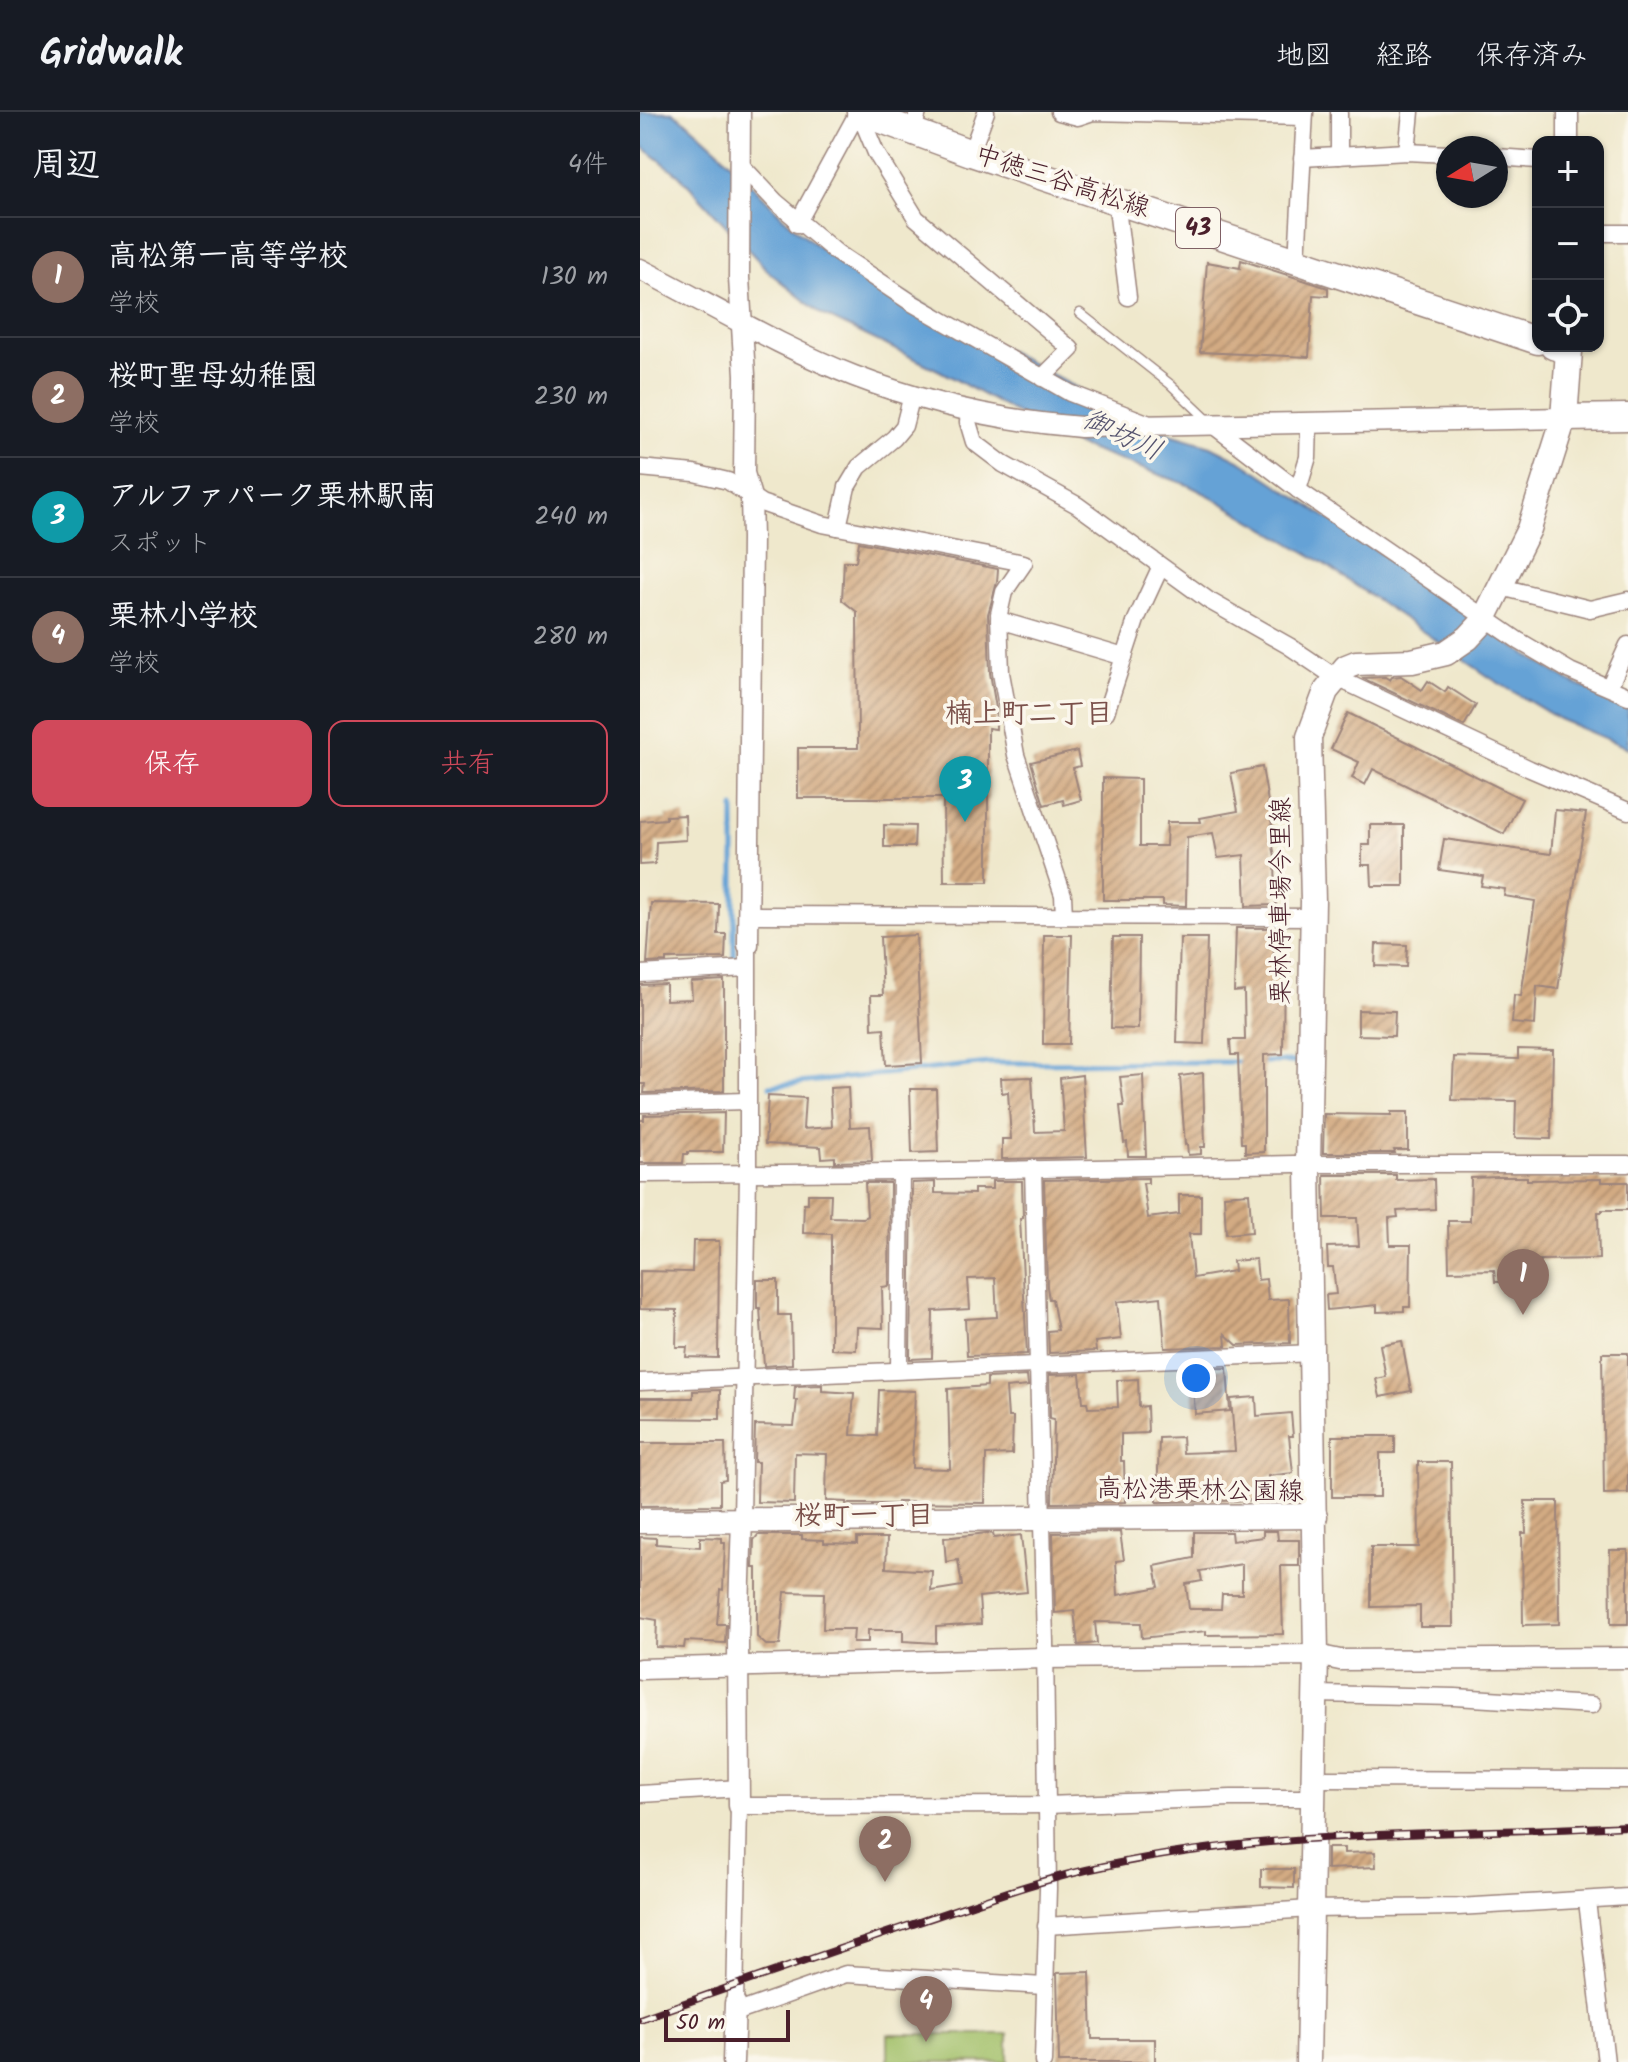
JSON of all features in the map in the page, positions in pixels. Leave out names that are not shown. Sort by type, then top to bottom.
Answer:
[{"type":"main road","name":"中徳三谷高松線","points":[[859,112],[916,122],[971,153],[1532,339]]},
{"type":"main road","points":[[1335,677],[1356,663],[1412,661],[1446,653],[1483,620],[1529,529],[1564,418],[1563,352]]},
{"type":"main road","points":[[1564,418],[1628,417]]},
{"type":"main road","name":"栗林停車場今里線","points":[[1315,1516],[1308,1166],[1313,917],[1309,737],[1317,710],[1335,677]]},
{"type":"main road","name":"高松港栗林公園線","points":[[640,1521],[1315,1516],[1316,1694],[1308,2062]]},
{"type":"street","points":[[733,2062],[740,1797],[738,1666],[748,1174],[751,497],[744,473],[745,375],[739,243],[740,112]]},
{"type":"street","points":[[798,222],[859,112]]},
{"type":"street","points":[[859,112],[876,153],[916,218],[1071,349],[1042,378]]},
{"type":"street","points":[[971,153],[986,112]]},
{"type":"street","points":[[1059,112],[1078,117],[1093,112],[1304,114],[1297,261]]},
{"type":"street","points":[[1339,112],[1339,156]]},
{"type":"street","points":[[1407,152],[1411,112]]},
{"type":"street","points":[[1568,112],[1568,136]]},
{"type":"street","points":[[1302,158],[1407,152],[1436,153]]},
{"type":"street","points":[[1508,158],[1532,160]]},
{"type":"street","points":[[740,169],[798,222],[886,287],[1070,393],[1155,426]]},
{"type":"street","points":[[1116,200],[1128,297]]},
{"type":"street","points":[[1604,233],[1628,233]]},
{"type":"street","points":[[640,269],[742,323],[854,375],[969,411],[1021,421],[1081,427],[1564,418]]},
{"type":"street","points":[[838,527],[847,487],[859,467],[904,426],[912,395]]},
{"type":"street","points":[[969,411],[968,422],[974,442],[1003,464],[1077,505],[1208,600],[1289,646],[1335,677],[1530,769],[1628,811]]},
{"type":"street","points":[[1298,490],[1308,457],[1309,423]]},
{"type":"street","points":[[1214,426],[1298,490],[1483,620],[1570,671],[1628,696]]},
{"type":"street","points":[[640,468],[694,473],[728,481],[773,507],[838,527],[1024,563],[1004,592],[999,620],[1001,673],[1016,755],[1063,895],[1064,916]]},
{"type":"street","points":[[1106,712],[1136,620],[1160,568]]},
{"type":"street","points":[[1501,587],[1590,609],[1628,600]]},
{"type":"street","points":[[999,620],[1124,657]]},
{"type":"street","points":[[1609,687],[1628,645]]},
{"type":"street","points":[[749,915],[1313,917]]},
{"type":"street","points":[[640,974],[747,968]]},
{"type":"street","points":[[640,1104],[746,1101]]},
{"type":"street","points":[[640,1174],[1628,1164]]},
{"type":"street","points":[[1033,1168],[1047,1805],[1043,2062]]},
{"type":"street","points":[[899,1370],[901,1172]]},
{"type":"street","points":[[640,1382],[1313,1353]]},
{"type":"street","points":[[640,1669],[1044,1658],[1316,1655],[1340,1660],[1628,1658]]},
{"type":"street","points":[[1316,1694],[1455,1697],[1592,1705]]},
{"type":"street","points":[[640,1794],[1047,1805],[1231,1798],[1314,1789],[1628,1780]]},
{"type":"street","points":[[1046,1926],[1310,1909],[1458,1907],[1628,1897]]},
{"type":"street","points":[[1587,1901],[1606,2062]]},
{"type":"street","points":[[735,2008],[846,1974],[1044,1986]]},
{"type":"lane","points":[[1080,313],[1170,384],[1214,426]]},
{"type":"green space","points":[[888,2034],[1008,2034],[1008,2062],[888,2062]]},
{"type":"water","name":"御坊川","points":[[640,112],[672,112],[687,122],[783,217],[817,246],[1150,428],[1211,446],[1243,462],[1380,553],[1495,635],[1573,683],[1628,706],[1628,748],[1559,719],[1492,679],[1317,559],[1210,496],[1188,485],[1069,442],[940,371],[821,314],[769,272],[679,175],[640,145]]},
{"type":"building","points":[[1241,260],[1328,288],[1328,296],[1313,295],[1309,357],[1200,352],[1207,262],[1240,268]]},
{"type":"building","points":[[859,542],[998,569],[988,614],[996,729],[988,728],[988,882],[944,882],[943,798],[798,798],[798,748],[858,748],[857,612],[842,600],[844,561],[856,561]]},
{"type":"building","points":[[1401,676],[1422,690],[1428,681],[1445,692],[1448,687],[1476,705],[1464,726],[1362,678],[1385,677],[1390,680]]},
{"type":"building","points":[[1348,713],[1522,799],[1504,834],[1373,769],[1365,785],[1352,778],[1359,762],[1331,749]]},
{"type":"building","points":[[1077,751],[1080,766],[1073,768],[1081,800],[1064,805],[1063,800],[1044,805],[1031,762]]},
{"type":"building","points":[[1262,767],[1273,831],[1270,832],[1275,856],[1276,905],[1246,906],[1244,855],[1218,858],[1213,833],[1187,837],[1186,906],[1163,905],[1163,900],[1103,900],[1103,778],[1140,779],[1140,846],[1166,846],[1167,822],[1201,822],[1200,818],[1238,811],[1231,773]]},
{"type":"building","points":[[1555,810],[1586,813],[1558,989],[1537,986],[1535,1025],[1512,1023],[1514,995],[1521,996],[1535,901],[1504,896],[1505,889],[1481,886],[1483,876],[1439,870],[1444,839],[1551,854]]},
{"type":"building","points":[[685,815],[686,840],[656,842],[655,864],[640,865],[640,821]]},
{"type":"building","points":[[884,825],[915,826],[914,847],[884,847]]},
{"type":"building","points":[[1370,825],[1404,825],[1404,886],[1372,886],[1371,865],[1362,865],[1362,845],[1370,845]]},
{"type":"building","points":[[651,903],[719,904],[718,934],[726,934],[725,958],[666,959],[666,962],[647,963]]},
{"type":"building","points":[[1236,928],[1273,928],[1274,960],[1284,959],[1283,1054],[1264,1055],[1264,1152],[1245,1153],[1245,1143],[1241,1143],[1238,1055],[1231,1055],[1230,1040],[1245,1040],[1244,991],[1234,992]]},
{"type":"building","points":[[916,935],[922,1063],[886,1065],[884,1028],[872,1029],[871,995],[883,995],[880,937]]},
{"type":"building","points":[[1044,935],[1072,935],[1069,1044],[1043,1044]]},
{"type":"building","points":[[1113,937],[1139,937],[1138,1029],[1111,1028]]},
{"type":"building","points":[[1180,938],[1207,938],[1204,1044],[1177,1043]]},
{"type":"building","points":[[1376,944],[1407,945],[1406,967],[1375,966]]},
{"type":"building","points":[[724,980],[724,1091],[644,1093],[645,1084],[640,1084],[640,985],[666,984],[666,1000],[692,999],[691,982]]},
{"type":"building","points":[[1358,1010],[1395,1011],[1394,1036],[1358,1035]]},
{"type":"building","points":[[1518,1049],[1553,1050],[1551,1139],[1515,1138],[1516,1101],[1452,1100],[1454,1057],[1518,1059]]},
{"type":"building","points":[[1203,1073],[1205,1147],[1201,1147],[1201,1154],[1188,1155],[1180,1076]]},
{"type":"building","points":[[1082,1075],[1087,1157],[1002,1159],[1002,1139],[1011,1139],[1008,1092],[1002,1093],[1001,1078],[1032,1077],[1035,1132],[1064,1131],[1060,1078]]},
{"type":"building","points":[[1143,1075],[1146,1156],[1128,1156],[1120,1106],[1124,1106],[1120,1077]]},
{"type":"building","points":[[848,1087],[850,1127],[870,1126],[872,1161],[835,1162],[835,1157],[822,1158],[821,1147],[765,1144],[768,1096],[805,1098],[803,1129],[832,1127],[830,1088]]},
{"type":"building","points":[[910,1089],[936,1089],[938,1152],[912,1153]]},
{"type":"building","points":[[1391,1112],[1408,1112],[1408,1150],[1394,1150],[1395,1153],[1323,1153],[1324,1114],[1391,1115]]},
{"type":"building","points":[[724,1113],[723,1152],[688,1152],[684,1154],[683,1163],[640,1163],[640,1120],[644,1120],[644,1115]]},
{"type":"building","points":[[1324,1175],[1396,1175],[1396,1180],[1434,1179],[1435,1209],[1397,1211],[1398,1217],[1389,1218],[1390,1245],[1411,1245],[1410,1307],[1404,1307],[1404,1311],[1377,1312],[1377,1305],[1327,1310],[1326,1295],[1336,1294],[1333,1267],[1328,1267],[1327,1247],[1359,1246],[1357,1218],[1325,1218]]},
{"type":"building","points":[[1527,1177],[1527,1180],[1601,1179],[1601,1182],[1628,1182],[1628,1210],[1598,1212],[1599,1259],[1540,1260],[1540,1281],[1495,1282],[1494,1270],[1449,1271],[1448,1221],[1470,1221],[1471,1178]]},
{"type":"building","points":[[1148,1178],[1148,1183],[1143,1183],[1148,1218],[1179,1214],[1179,1195],[1201,1195],[1201,1234],[1189,1234],[1193,1278],[1234,1271],[1233,1261],[1256,1259],[1258,1280],[1266,1279],[1268,1300],[1289,1299],[1290,1343],[1237,1345],[1225,1334],[1226,1346],[1165,1348],[1161,1297],[1117,1302],[1121,1339],[1095,1342],[1096,1351],[1049,1353],[1048,1331],[1058,1330],[1047,1287],[1044,1180]]},
{"type":"building","points":[[992,1181],[1022,1181],[1023,1218],[1020,1219],[1027,1354],[967,1356],[965,1319],[997,1317],[995,1278],[968,1279],[970,1309],[933,1311],[932,1358],[910,1359],[912,1183],[935,1182],[935,1193],[974,1194],[974,1189],[992,1189]]},
{"type":"building","points":[[865,1183],[890,1183],[889,1286],[882,1287],[883,1328],[857,1327],[856,1350],[831,1349],[831,1234],[803,1233],[804,1203],[808,1203],[808,1194],[831,1194],[830,1217],[863,1218],[867,1216]]},
{"type":"building","points":[[1249,1193],[1252,1232],[1226,1234],[1224,1195]]},
{"type":"building","points":[[693,1241],[719,1241],[718,1358],[686,1357],[687,1347],[676,1347],[677,1310],[640,1309],[640,1271],[692,1272]]},
{"type":"building","points":[[757,1280],[778,1280],[778,1315],[791,1315],[792,1364],[764,1366]]},
{"type":"building","points":[[1402,1341],[1411,1391],[1380,1397],[1376,1379],[1386,1377],[1380,1345]]},
{"type":"building","points":[[1602,1353],[1628,1353],[1628,1493],[1604,1494]]},
{"type":"building","points":[[1227,1368],[1230,1411],[1195,1414],[1192,1369]]},
{"type":"building","points":[[1080,1374],[1083,1402],[1087,1402],[1088,1408],[1118,1407],[1117,1380],[1138,1379],[1139,1407],[1147,1406],[1148,1433],[1121,1434],[1125,1502],[1052,1503],[1054,1419],[1050,1418],[1049,1375]]},
{"type":"building","points":[[1027,1376],[1028,1386],[1006,1388],[1008,1417],[1013,1417],[1012,1454],[986,1455],[985,1503],[846,1504],[826,1501],[827,1454],[795,1453],[794,1503],[757,1502],[755,1425],[794,1426],[795,1386],[822,1385],[822,1391],[854,1393],[851,1435],[877,1436],[879,1390],[915,1391],[912,1468],[950,1469],[948,1389],[987,1386],[987,1378]]},
{"type":"building","points":[[720,1390],[720,1419],[640,1418],[640,1398],[693,1398],[693,1391]]},
{"type":"building","points":[[1256,1397],[1257,1416],[1291,1413],[1293,1436],[1289,1436],[1293,1473],[1268,1476],[1268,1500],[1157,1502],[1159,1438],[1182,1437],[1183,1453],[1235,1451],[1231,1399]]},
{"type":"building","points":[[1332,1436],[1395,1436],[1395,1453],[1380,1453],[1380,1497],[1332,1497]]},
{"type":"building","points":[[640,1443],[725,1443],[726,1480],[720,1481],[720,1505],[640,1506]]},
{"type":"building","points":[[1418,1462],[1451,1462],[1453,1627],[1420,1627],[1420,1606],[1371,1607],[1371,1547],[1419,1547]]},
{"type":"building","points":[[1525,1501],[1558,1501],[1559,1624],[1523,1625],[1522,1533],[1526,1533]]},
{"type":"building","points":[[1263,1531],[1277,1531],[1278,1540],[1299,1540],[1299,1566],[1281,1566],[1283,1634],[1206,1635],[1206,1631],[1142,1638],[1141,1623],[1095,1622],[1097,1643],[1078,1645],[1074,1611],[1055,1613],[1053,1533],[1120,1532],[1124,1560],[1116,1561],[1118,1595],[1159,1587],[1155,1566],[1194,1558],[1194,1532],[1231,1532],[1232,1541],[1263,1537]],"holes":[[[1242,1564],[1242,1594],[1222,1594],[1221,1609],[1189,1609],[1186,1584],[1202,1581],[1200,1571]]]},
{"type":"building","points":[[993,1534],[994,1538],[1021,1535],[1027,1592],[979,1597],[981,1624],[936,1627],[936,1643],[903,1641],[903,1630],[868,1630],[868,1642],[853,1642],[854,1629],[823,1629],[824,1593],[785,1592],[780,1645],[766,1645],[757,1637],[757,1568],[753,1568],[754,1540],[758,1535],[802,1535],[802,1539],[824,1540],[824,1543],[857,1544],[857,1538],[887,1538],[886,1568],[932,1571],[931,1591],[962,1586],[958,1560],[946,1562],[944,1538]]},
{"type":"building","points":[[640,1537],[656,1538],[656,1544],[700,1547],[700,1537],[722,1538],[722,1543],[725,1543],[723,1590],[720,1589],[717,1624],[726,1624],[725,1643],[685,1641],[684,1648],[656,1647],[657,1620],[640,1617]]},
{"type":"building","points":[[1610,1550],[1628,1550],[1628,1624],[1611,1624]]},
{"type":"building","points":[[1327,1848],[1344,1848],[1344,1853],[1375,1852],[1376,1867],[1327,1869]]},
{"type":"building","points":[[1261,1869],[1294,1869],[1294,1888],[1261,1887]]},
{"type":"building","points":[[1090,1972],[1092,2039],[1155,2039],[1155,2062],[1059,2062],[1057,1973]]},
{"type":"waterway","points":[[734,808],[734,958]]},
{"type":"waterway","points":[[770,1086],[989,1063],[1244,1062]]},
{"type":"waterway","points":[[1258,1062],[1297,1062]]},
{"type":"railway","points":[[640,2019],[992,1897],[1105,1866],[1169,1854],[1300,1839],[1628,1826]]},
{"type":"place","name":"アルファパーク栗林駅南","points":[[965,822]]},
{"type":"place","name":"高松第一高等学校","points":[[1523,1315]]},
{"type":"place","name":"桜町聖母幼稚園","points":[[885,1882]]},
{"type":"place","name":"栗林小学校","points":[[926,2042]]},
{"type":"district","name":"楠上町二丁目","points":[[1029,714]]},
{"type":"district","name":"桜町一丁目","points":[[864,1516]]}]
